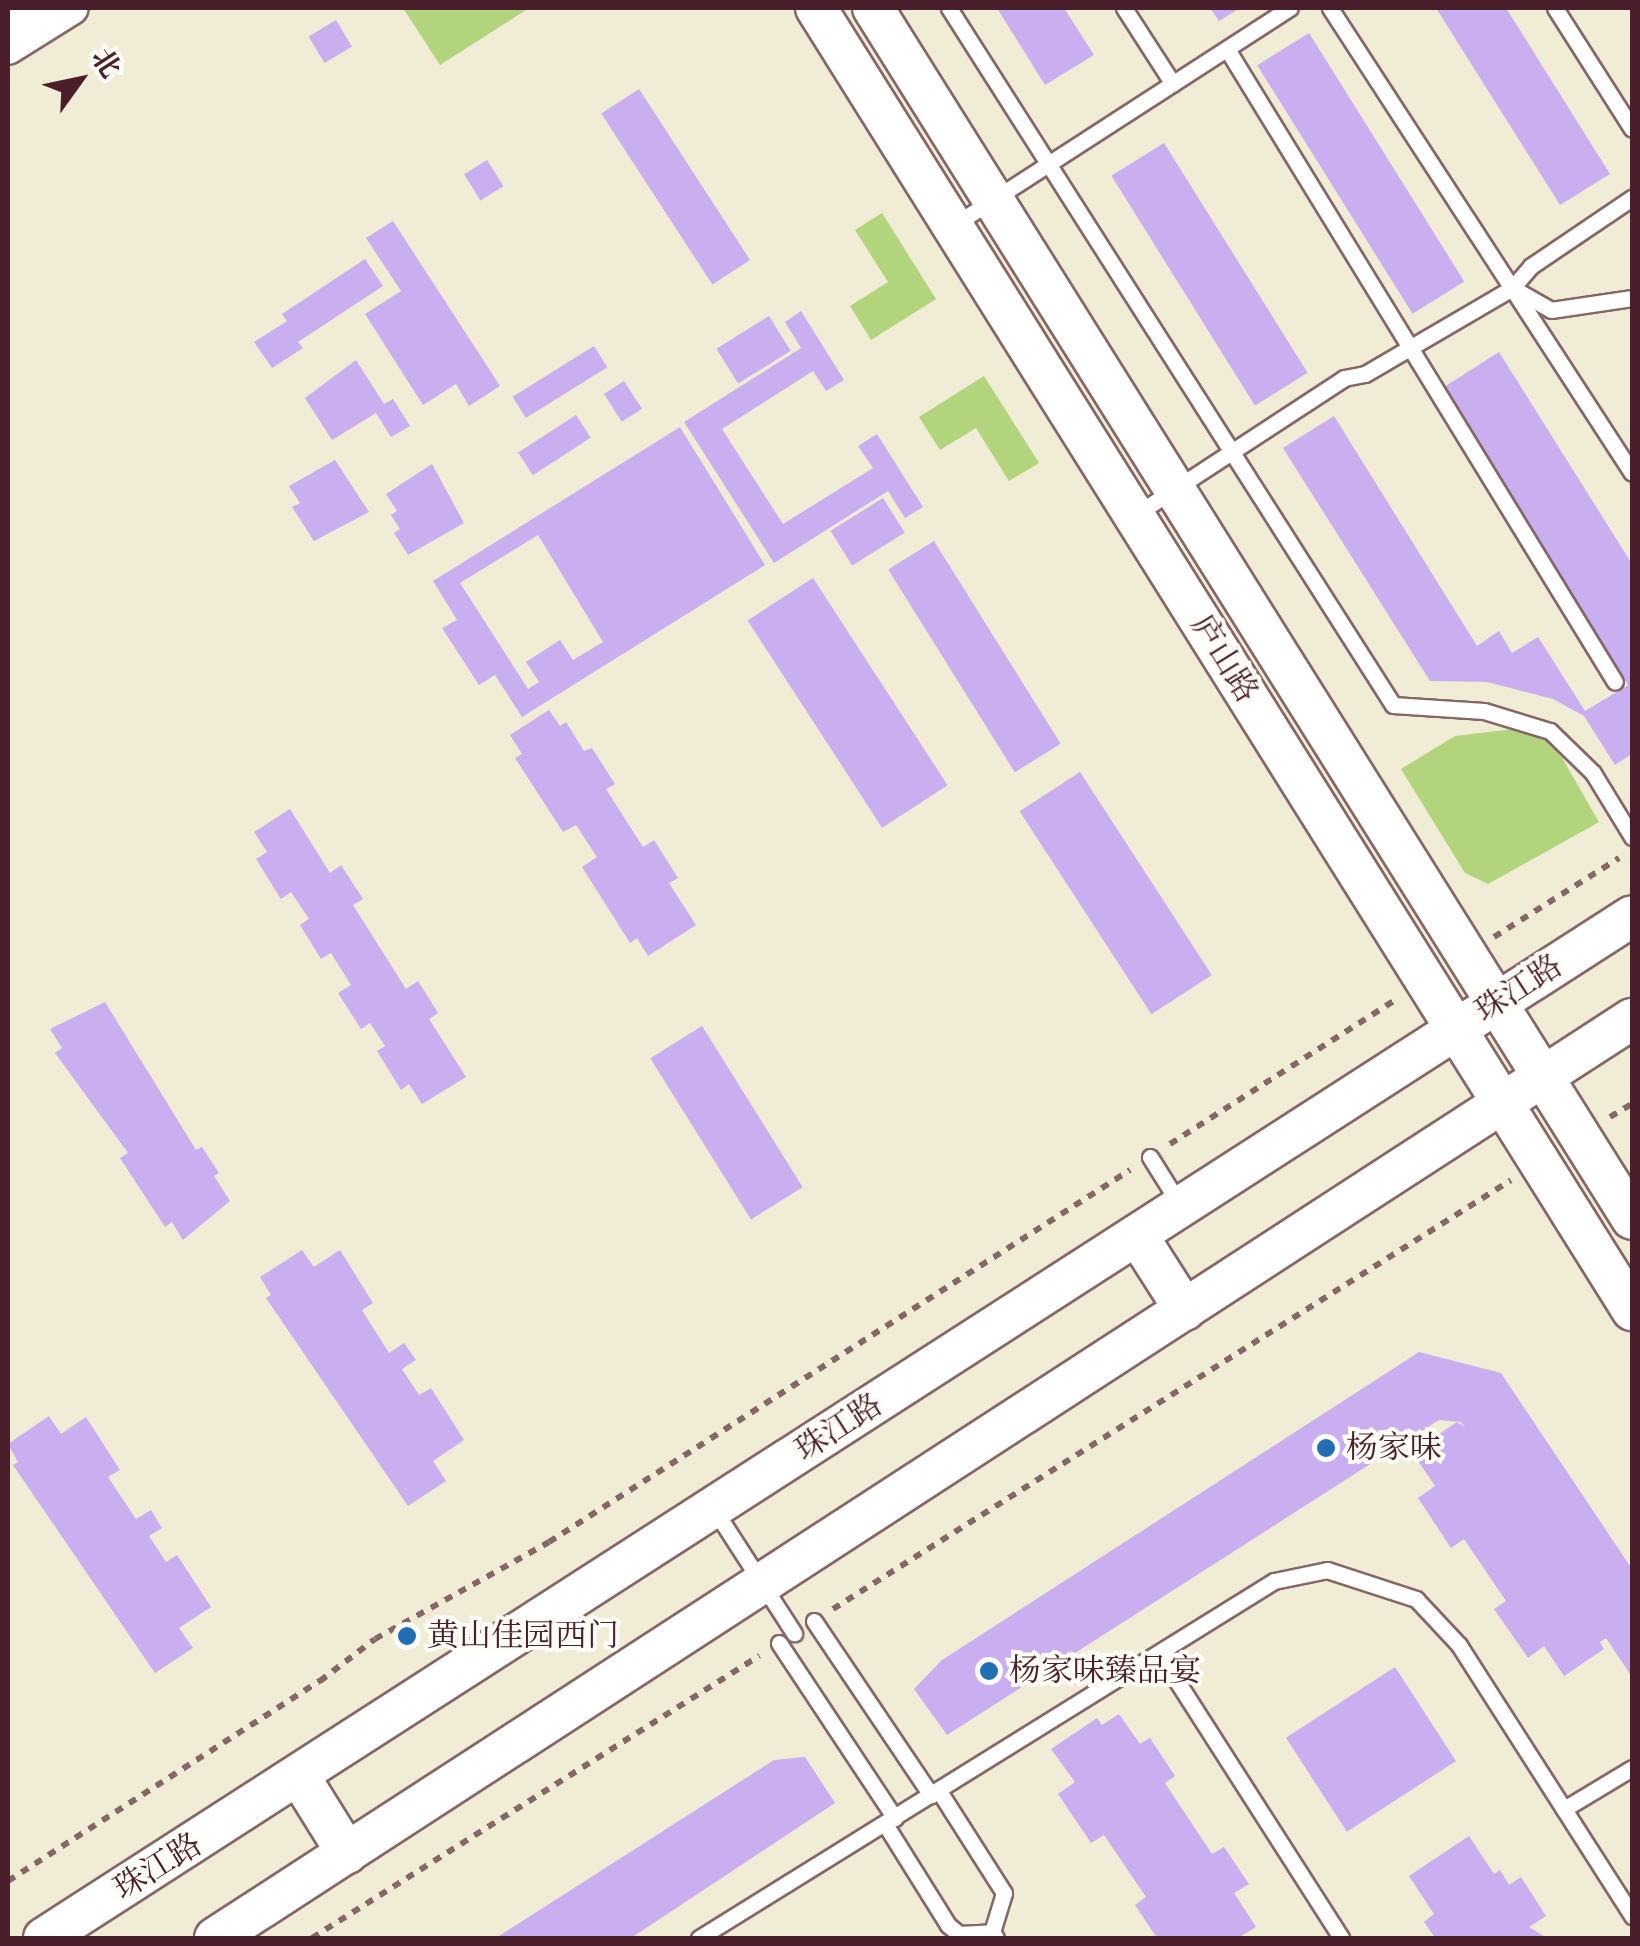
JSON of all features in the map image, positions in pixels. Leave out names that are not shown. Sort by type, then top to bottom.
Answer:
[{"type":"street","points":[[8,21],[28,8]]},
{"type":"street","points":[[8,48],[72,8]]},
{"type":"street","name":"庐山路","points":[[816,8],[1632,1310]]},
{"type":"street","name":"庐山路","points":[[873,8],[1632,1220]]},
{"type":"street","name":"珠江路","points":[[44,1938],[1632,916]]},
{"type":"street","points":[[217,1938],[1632,1019]]},
{"type":"street","points":[[1137,1235],[1185,1310]]},
{"type":"street","points":[[299,1776],[347,1853]]},
{"type":"lane","points":[[949,8],[1393,705],[1484,711],[1550,731],[1594,772],[1632,837]]},
{"type":"lane","points":[[1124,8],[1173,84]]},
{"type":"lane","points":[[954,225],[1290,8]]},
{"type":"lane","points":[[1330,8],[1632,473]]},
{"type":"lane","points":[[1555,8],[1632,129]]},
{"type":"lane","points":[[1226,49],[1415,346],[1420,372],[1615,682]]},
{"type":"lane","points":[[1134,516],[1344,378],[1415,346],[1512,288],[1531,266],[1632,198]]},
{"type":"lane","points":[[1512,288],[1551,310],[1632,298]]},
{"type":"lane","points":[[1150,1158],[1181,1207]]},
{"type":"lane","points":[[714,1509],[794,1634]]},
{"type":"lane","points":[[699,1938],[1274,1581],[1327,1570],[1416,1598],[1459,1645],[1632,1916]]},
{"type":"lane","points":[[779,1643],[890,1821],[948,1925],[959,1934],[994,1936],[1004,1892],[814,1620]]},
{"type":"lane","points":[[1159,1653],[1341,1938]]},
{"type":"lane","points":[[1564,1809],[1632,1768]]},
{"type":"lane","points":[[1616,1889],[1632,1878]]},
{"type":"lane","points":[[723,1924],[732,1938]]},
{"type":"path","points":[[1466,954],[1632,849]]},
{"type":"path","points":[[8,1881],[320,1681],[375,1639],[549,1542],[1425,982]]},
{"type":"path","points":[[1580,1136],[1632,1104]]},
{"type":"path","points":[[814,1620],[1538,1162]]},
{"type":"path","points":[[312,1938],[779,1643]]},
{"type":"green space","points":[[403,8],[529,8],[440,65]]},
{"type":"green space","points":[[882,213],[936,299],[871,340],[850,306],[888,282],[855,230]]},
{"type":"green space","points":[[984,376],[1039,463],[1009,481],[976,428],[940,450],[919,417]]},
{"type":"green space","points":[[1513,729],[1544,738],[1561,756],[1599,822],[1488,884],[1465,873],[1401,769],[1455,736]]},
{"type":"building","points":[[997,8],[1064,8],[1094,55],[1045,85]]},
{"type":"building","points":[[1210,8],[1240,8],[1219,21]]},
{"type":"building","points":[[1436,8],[1506,8],[1610,174],[1560,205]]},
{"type":"building","points":[[336,20],[352,47],[325,63],[309,36]]},
{"type":"building","points":[[1309,33],[1464,281],[1413,314],[1257,65]]},
{"type":"building","points":[[639,89],[750,260],[712,285],[601,114]]},
{"type":"building","points":[[1164,143],[1308,373],[1255,406],[1111,176]]},
{"type":"building","points":[[487,160],[503,186],[481,201],[464,174]]},
{"type":"building","points":[[393,221],[500,386],[469,406],[456,384],[423,405],[365,314],[401,291],[366,238]]},
{"type":"building","points":[[365,259],[383,286],[298,342],[303,348],[272,368],[254,342],[287,321],[282,314]]},
{"type":"building","points":[[801,311],[844,380],[826,391],[813,371],[722,429],[783,524],[873,468],[858,446],[877,434],[923,507],[905,518],[888,491],[774,563],[684,422],[801,348],[785,322]]},
{"type":"building","points":[[769,316],[791,351],[738,384],[716,349]]},
{"type":"building","points":[[594,346],[607,367],[526,418],[513,397]]},
{"type":"building","points":[[1499,352],[1632,564],[1632,754],[1615,765],[1584,716],[1553,699],[1487,682],[1430,681],[1283,448],[1334,416],[1477,646],[1499,631],[1512,653],[1538,637],[1585,711],[1628,685],[1441,389]]},
{"type":"building","points":[[356,360],[384,404],[393,399],[410,426],[391,437],[376,413],[332,440],[305,398]]},
{"type":"building","points":[[624,381],[642,409],[622,422],[604,394]]},
{"type":"building","points":[[576,415],[591,438],[533,475],[518,453]]},
{"type":"building","points":[[680,427],[765,565],[522,717],[495,675],[479,685],[442,628],[457,620],[433,581]],"holes":[[[538,535],[603,642],[573,660],[560,640],[526,662],[539,682],[528,689],[460,583]]]},
{"type":"building","points":[[335,460],[369,512],[314,541],[292,507],[300,503],[289,486]]},
{"type":"building","points":[[432,464],[464,523],[408,555],[394,533],[400,529],[391,515],[397,511],[386,494]]},
{"type":"building","points":[[883,498],[905,533],[852,566],[830,531]]},
{"type":"building","points":[[934,541],[1061,744],[1015,772],[888,570]]},
{"type":"building","points":[[813,578],[948,785],[882,828],[748,620]]},
{"type":"building","points":[[549,710],[560,726],[566,722],[584,751],[592,748],[615,784],[606,789],[643,847],[654,840],[678,878],[669,883],[696,925],[648,956],[637,938],[630,943],[582,867],[597,857],[576,825],[563,832],[515,758],[522,754],[510,735]]},
{"type":"building","points":[[1080,772],[1212,975],[1151,1014],[1020,811]]},
{"type":"building","points":[[290,809],[330,873],[341,865],[363,899],[353,905],[406,989],[418,981],[438,1013],[429,1019],[466,1077],[422,1104],[409,1084],[401,1090],[377,1051],[385,1046],[370,1023],[361,1029],[338,993],[351,985],[331,953],[321,959],[300,925],[309,919],[291,892],[281,899],[256,859],[267,852],[254,832]]},
{"type":"building","points":[[105,1002],[196,1150],[202,1147],[219,1173],[214,1176],[230,1201],[183,1240],[172,1222],[165,1227],[120,1158],[128,1153],[55,1053],[62,1048],[50,1029]]},
{"type":"building","points":[[702,1026],[803,1187],[751,1219],[650,1058]]},
{"type":"building","points":[[302,1250],[314,1267],[340,1250],[373,1303],[362,1310],[389,1353],[404,1343],[416,1360],[402,1369],[419,1395],[431,1388],[464,1440],[433,1461],[446,1481],[408,1506],[266,1298],[271,1295],[260,1277]]},
{"type":"building","points":[[1419,1352],[1501,1373],[1632,1569],[1632,1677],[1606,1638],[1600,1642],[1604,1649],[1564,1676],[1544,1646],[1528,1658],[1494,1609],[1506,1601],[1464,1539],[1451,1548],[1418,1498],[1435,1486],[1412,1452],[1457,1422],[1465,1427],[1461,1422],[1439,1420],[947,1735],[914,1689],[942,1660]]},
{"type":"building","points":[[49,1416],[61,1434],[86,1417],[120,1470],[108,1477],[136,1519],[151,1510],[162,1528],[149,1536],[166,1562],[177,1555],[211,1607],[179,1628],[193,1648],[155,1673],[13,1465],[18,1462],[8,1444]]},
{"type":"building","points":[[1395,1667],[1456,1761],[1347,1832],[1286,1738]]},
{"type":"building","points":[[1119,1714],[1140,1744],[1150,1738],[1175,1776],[1165,1783],[1212,1854],[1224,1847],[1249,1884],[1234,1893],[1256,1927],[1238,1938],[1157,1938],[1135,1905],[1146,1897],[1104,1835],[1091,1843],[1058,1794],[1075,1782],[1051,1749],[1097,1718],[1102,1725]]},
{"type":"building","points":[[805,1757],[835,1803],[631,1938],[496,1938],[774,1760]]},
{"type":"building","points":[[1469,1836],[1494,1874],[1500,1870],[1509,1885],[1521,1877],[1546,1916],[1529,1927],[1547,1938],[1435,1938],[1424,1922],[1434,1914],[1409,1876]]},
{"type":"place","name":"杨家味","points":[[1326,1448]]},
{"type":"place","name":"黄山佳园西门","points":[[407,1636]]},
{"type":"place","name":"杨家味臻品宴","points":[[989,1671]]}]
